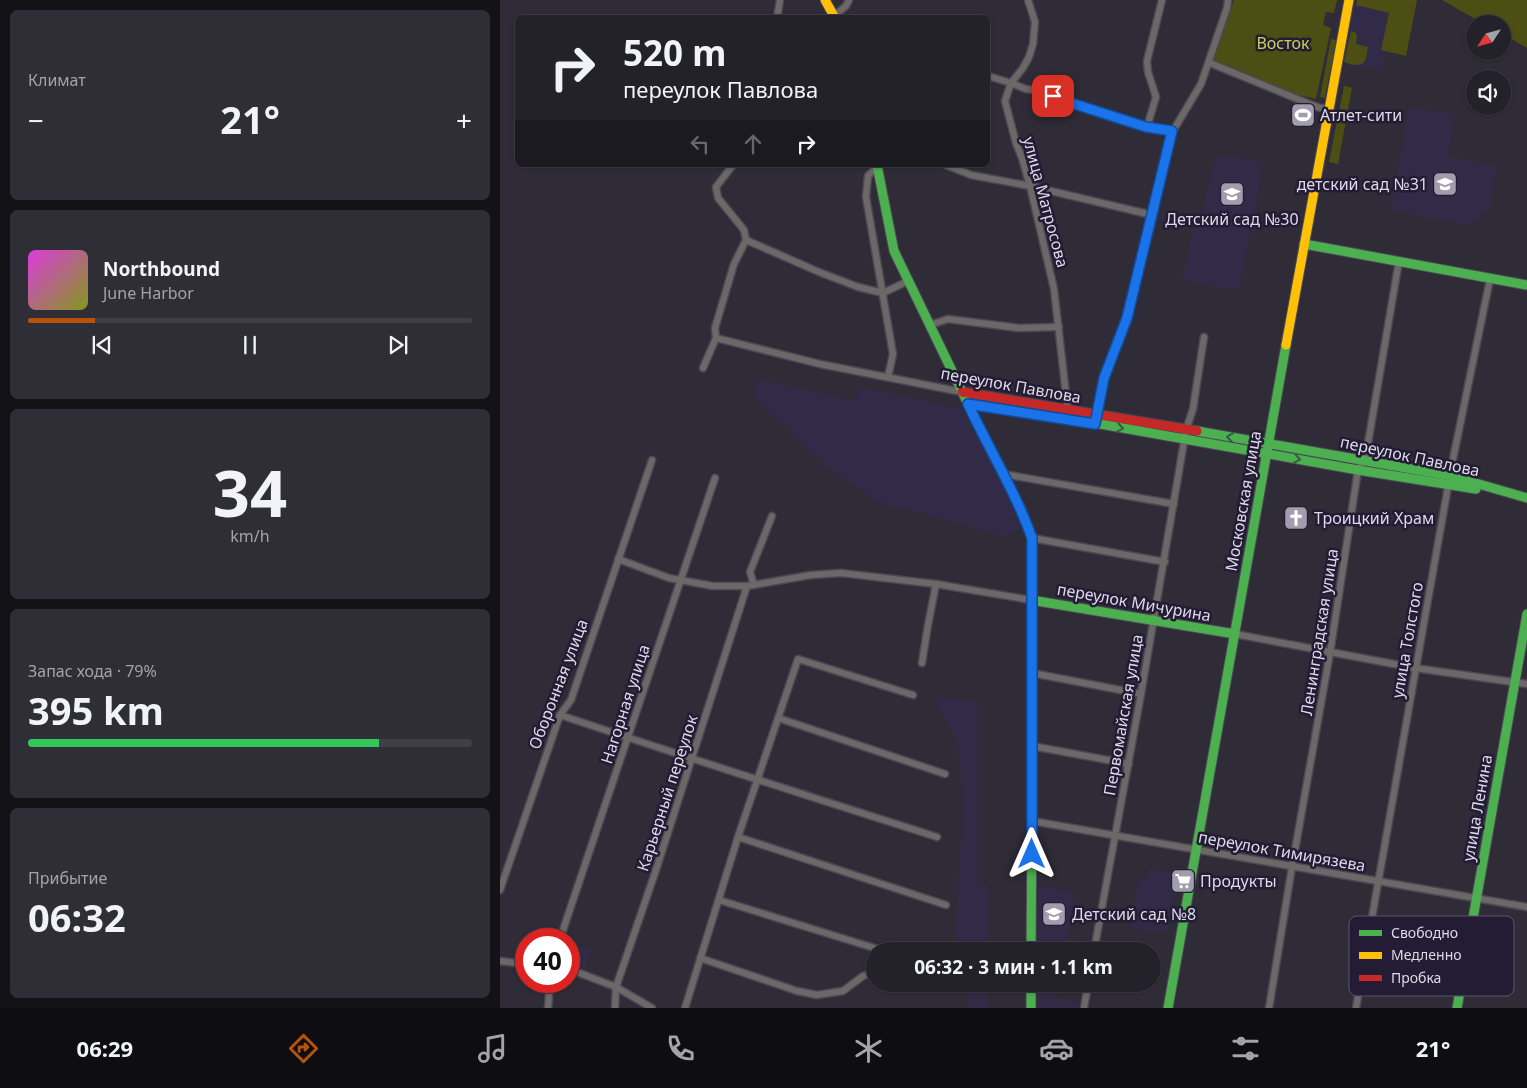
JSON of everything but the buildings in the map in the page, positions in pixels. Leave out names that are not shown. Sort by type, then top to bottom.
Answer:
[{"type":"street","points":[[778,15],[780,0]]},
{"type":"street","points":[[825,0],[833,15]]},
{"type":"street","points":[[836,15],[846,6],[849,0]]},
{"type":"street","name":"улица Матросова","points":[[1028,0],[1035,22],[1032,44],[1029,57],[1011,83],[1005,101],[1030,186],[1054,289],[1067,403],[1065,414]]},
{"type":"street","points":[[1146,127],[1156,97],[1148,72],[1147,61],[1162,0]]},
{"type":"street","points":[[1095,419],[1104,378],[1127,318],[1172,131],[1202,84],[1228,8],[1228,0]]},
{"type":"street","name":"Московская улица","points":[[1168,1008],[1349,0]]},
{"type":"street","points":[[1210,62],[1329,110]]},
{"type":"street","points":[[990,77],[1026,89],[1041,91],[1065,101],[1146,127],[1172,131]]},
{"type":"street","points":[[703,368],[716,338],[715,328],[734,264],[746,240],[744,230],[718,198],[716,187],[731,167]]},
{"type":"street","points":[[876,167],[868,176],[866,197],[894,354],[888,377]]},
{"type":"street","points":[[877,167],[894,251],[1004,474],[1032,538],[1031,942]]},
{"type":"street","points":[[951,167],[971,175],[1030,186],[1152,215]]},
{"type":"street","points":[[746,240],[858,287],[883,293],[908,281]]},
{"type":"street","points":[[1304,244],[1527,285]]},
{"type":"street","name":"Ленинградская улица","points":[[1268,1008],[1330,653],[1358,470],[1364,461],[1400,261]]},
{"type":"street","name":"улица Толстого","points":[[1372,916],[1415,668],[1490,279]]},
{"type":"street","points":[[930,325],[948,319],[1019,328],[1059,327]]},
{"type":"street","name":"Первомайская улица","points":[[1096,942],[1165,562],[1186,440],[1186,430],[1193,409],[1204,336]]},
{"type":"street","name":"переулок Павлова","points":[[716,338],[820,364],[1065,414],[1268,443],[1364,461],[1527,498]]},
{"type":"street","name":"переулок Павлова","points":[[968,404],[1065,414]]},
{"type":"street","name":"переулок Павлова","points":[[1095,419],[1186,440],[1358,470],[1450,481]]},
{"type":"street","name":"Оборонная улица","points":[[500,890],[560,715],[570,700],[652,460]]},
{"type":"street","points":[[1004,474],[1174,504]]},
{"type":"street","name":"Нагорная улица","points":[[564,928],[715,478]]},
{"type":"street","name":"Карьерный переулок","points":[[615,1008],[616,987],[751,586],[750,572],[772,516]]},
{"type":"street","points":[[1032,538],[1165,562]]},
{"type":"street","name":"переулок Мичурина","points":[[618,559],[668,578],[713,586],[751,586],[811,575],[842,573],[936,584],[1235,634],[1415,668],[1527,684]]},
{"type":"street","points":[[922,663],[936,584]]},
{"type":"street","name":"улица Ленина","points":[[1473,916],[1527,614]]},
{"type":"street","points":[[685,1008],[738,837],[798,659],[913,695]]},
{"type":"street","points":[[1032,673],[1141,694]]},
{"type":"street","points":[[560,715],[937,837]]},
{"type":"street","points":[[778,718],[945,774]]},
{"type":"street","points":[[1032,746],[1128,764]]},
{"type":"street","name":"переулок Тимирязева","points":[[1032,821],[1527,907]]},
{"type":"street","points":[[738,837],[946,905]]},
{"type":"street","points":[[719,900],[866,945]]},
{"type":"street","points":[[700,958],[797,991],[818,995],[843,991],[866,975]]},
{"type":"street","points":[[500,961],[515,963]]},
{"type":"street","points":[[580,973],[616,987],[652,1008]]},
{"type":"street","points":[[1031,992],[1031,1008]]},
{"type":"street","points":[[1084,1008],[1087,992]]},
{"type":"street","points":[[548,1008],[549,993]]},
{"type":"shaded area","points":[[1354,0],[1395,0],[1383,71],[1343,64]]},
{"type":"shaded area","name":"детский сад №31","points":[[1409,108],[1455,114],[1447,156],[1497,166],[1491,203],[1470,225],[1391,210]]},
{"type":"shaded area","name":"Детский сад №30","points":[[1217,154],[1263,163],[1239,291],[1182,280],[1194,226],[1198,226]]},
{"type":"shaded area","points":[[759,379],[856,402],[859,387],[962,409],[999,477],[1021,528],[1003,536],[874,500],[859,487],[830,469],[766,409],[754,394]]},
{"type":"shaded area","points":[[934,698],[977,701],[977,878],[988,888],[988,942],[955,942],[963,807],[958,742]]},
{"type":"shaded area","points":[[1148,869],[1178,873],[1167,934],[1130,927],[1139,878],[1147,879]]},
{"type":"shaded area","name":"Детский сад №8","points":[[1038,887],[1075,891],[1067,937],[1086,942],[1038,942]]},
{"type":"shaded area","points":[[580,946],[591,950],[585,970],[580,969]]},
{"type":"shaded area","points":[[968,992],[988,992],[988,1008],[967,1008]]},
{"type":"shaded area","points":[[1038,992],[1056,992],[1055,998],[1080,1004],[1079,1008],[1038,1008]]},
{"type":"green space","name":"Восток","points":[[1234,0],[1337,0],[1334,13],[1326,12],[1323,25],[1331,28],[1316,99],[1299,95],[1212,61]]},
{"type":"green space","points":[[1357,0],[1417,0],[1406,56],[1381,50],[1389,13],[1356,5]]},
{"type":"green space","points":[[1442,0],[1527,0],[1527,48],[1511,39],[1511,15],[1468,15]]},
{"type":"green space","points":[[1351,31],[1357,35],[1356,44],[1368,47],[1364,62],[1359,65],[1344,62]]},
{"type":"green space","points":[[1331,39],[1336,40],[1325,98],[1320,97]]},
{"type":"green space","points":[[1344,86],[1352,88],[1338,164],[1329,162]]},
{"type":"traffic: fast","points":[[877,167],[894,251],[1021,509],[1032,538],[1032,608]]},
{"type":"traffic: fast","points":[[1304,244],[1527,285]]},
{"type":"traffic: fast","points":[[1168,1008],[1286,345]]},
{"type":"traffic: fast","points":[[968,404],[1095,423],[1476,489]]},
{"type":"traffic: fast","points":[[1197,431],[1451,476],[1527,498]]},
{"type":"traffic: fast","points":[[1031,600],[1235,634]]},
{"type":"traffic: fast","points":[[1473,916],[1527,614]]},
{"type":"traffic: fast","points":[[1031,942],[1032,819]]},
{"type":"traffic: fast","points":[[1031,992],[1031,1008]]},
{"type":"traffic: fast","points":[[1457,1008],[1459,996]]},
{"type":"traffic: slow","points":[[825,0],[833,15]]},
{"type":"traffic: slow","points":[[1286,345],[1349,0]]},
{"type":"traffic: slow","points":[[1032,608],[1032,819]]},
{"type":"traffic: jam","points":[[962,392],[1197,431]]},
{"type":"place","name":"Атлет-сити","points":[[1303,115]]},
{"type":"place","name":"детский сад №31","points":[[1445,184]]},
{"type":"place","name":"Детский сад №30","points":[[1232,194]]},
{"type":"place","name":"Троицкий Храм","points":[[1296,518]]},
{"type":"place","name":"Продукты","points":[[1183,881]]},
{"type":"place","name":"Детский сад №8","points":[[1054,914]]},
{"type":"route","points":[[1032,854],[1032,538],[1021,510],[968,404],[1095,424],[1104,378],[1127,318],[1172,131],[1146,127],[1053,96]]}]
